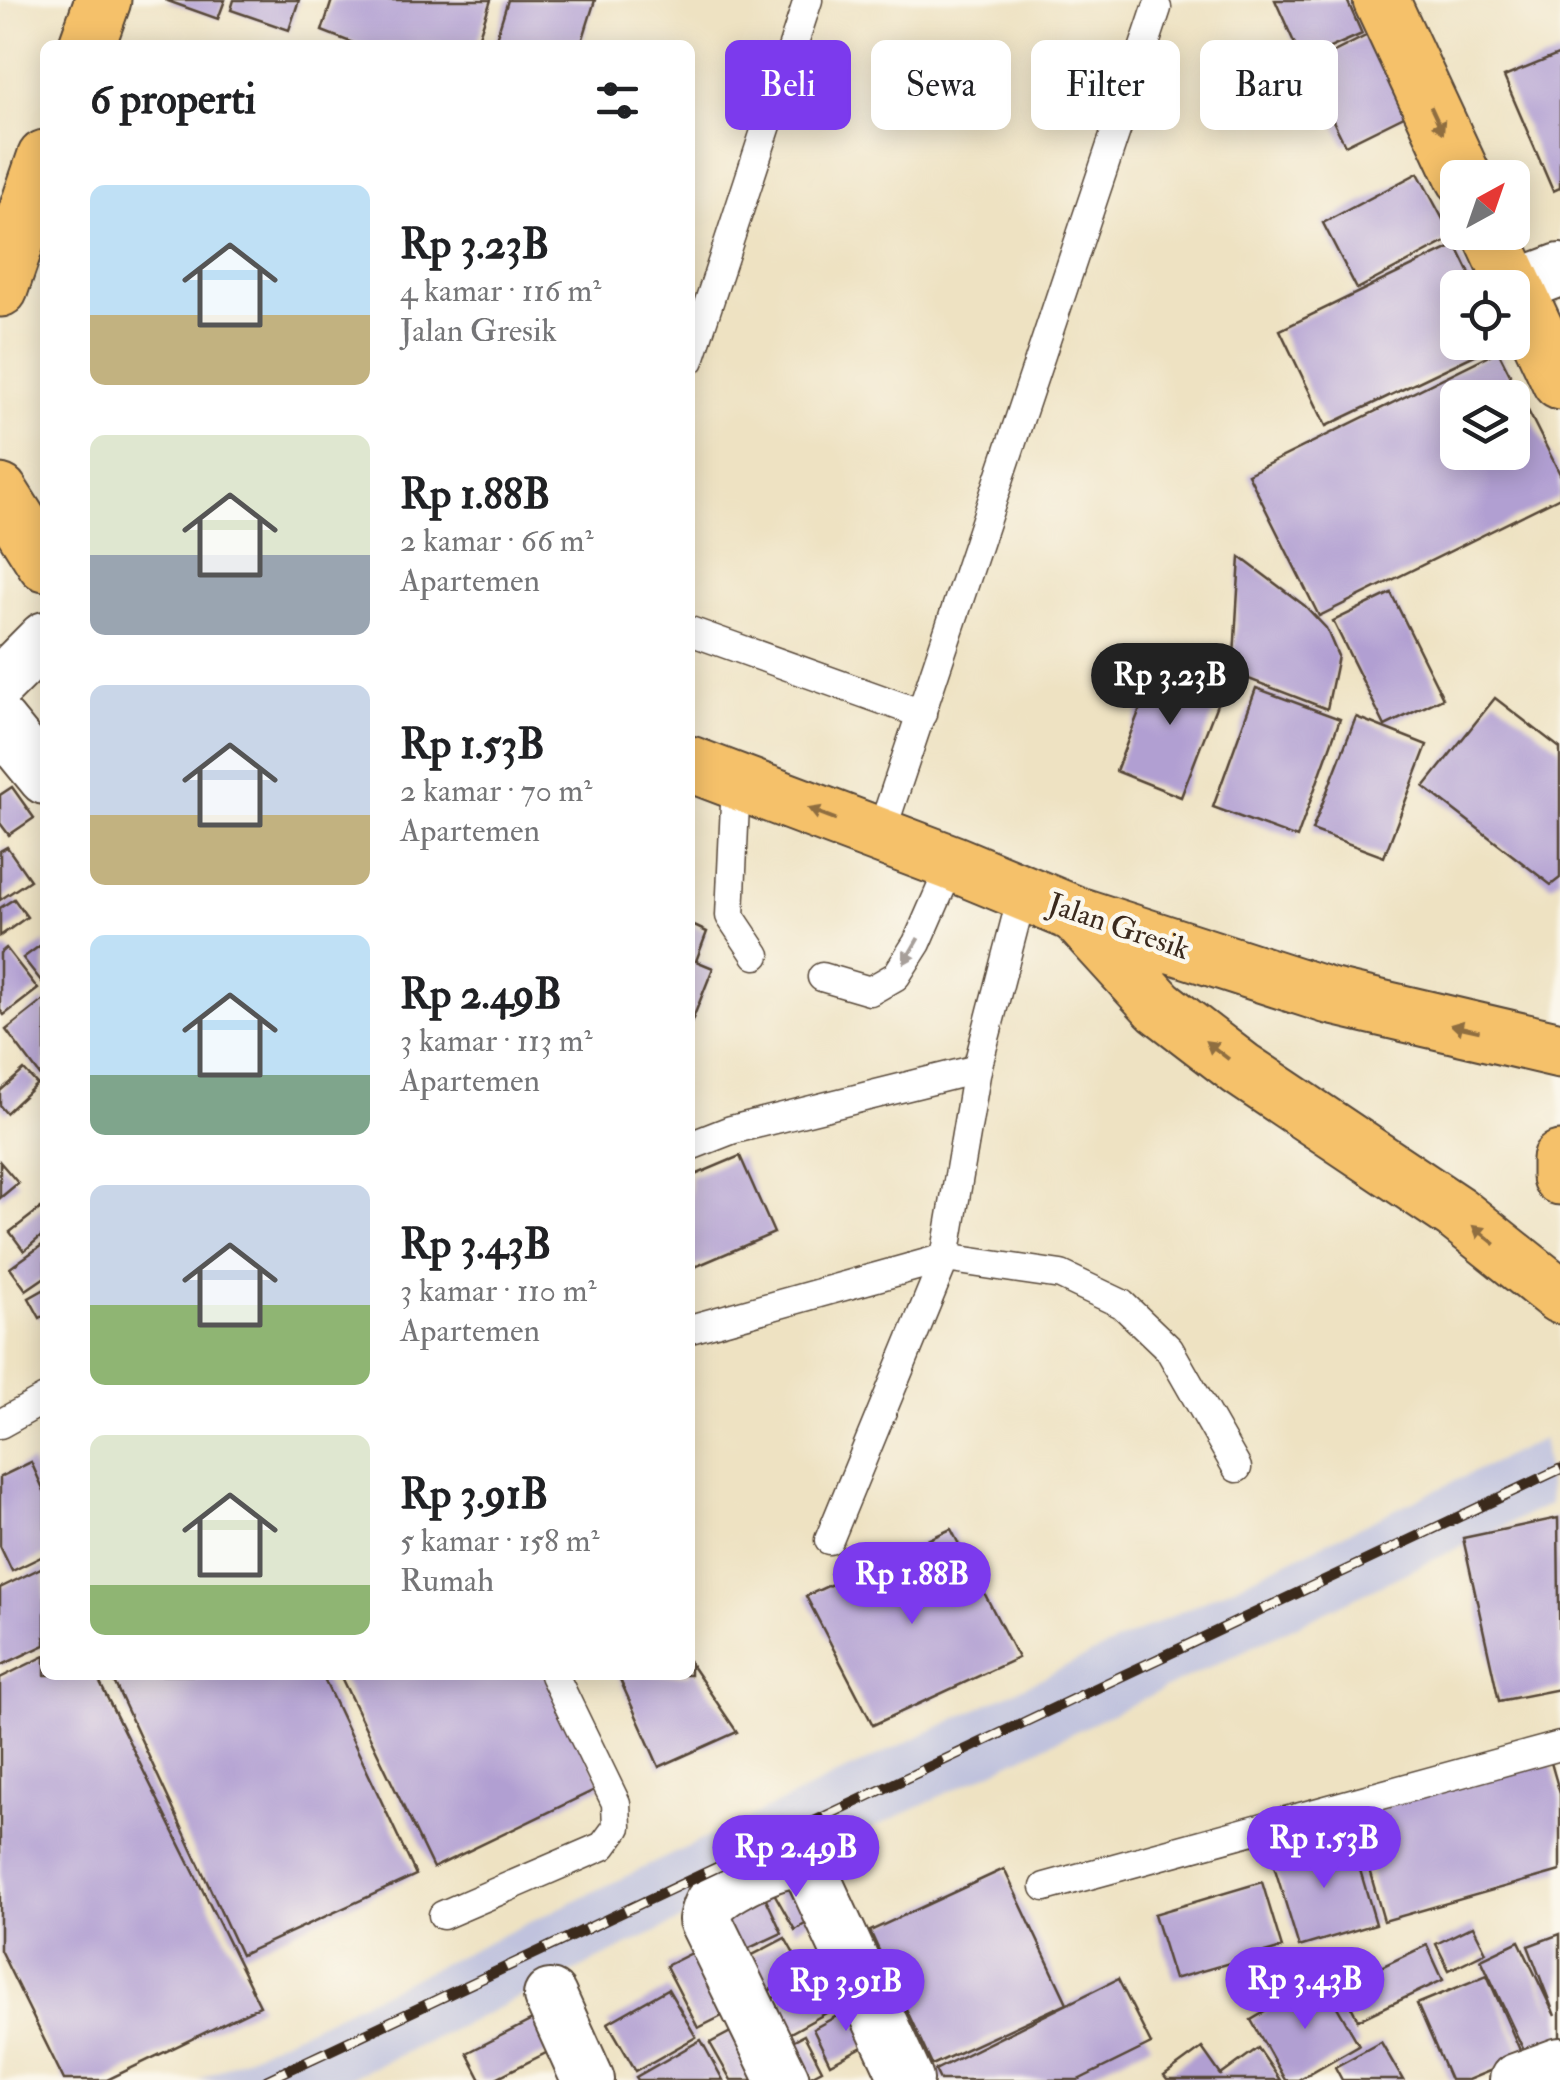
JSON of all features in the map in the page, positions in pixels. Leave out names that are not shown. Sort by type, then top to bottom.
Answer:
[{"type":"main road","points":[[89,40],[104,0]]},
{"type":"main road","points":[[1381,0],[1456,160]]},
{"type":"main road","points":[[0,289],[25,181]]},
{"type":"main road","points":[[1509,250],[1538,278],[1560,382]]},
{"type":"main road","points":[[0,492],[40,555]]},
{"type":"main road","points":[[0,545],[40,561]]},
{"type":"main road","name":"Jalan Gresik","points":[[713,772],[1075,914],[1328,996],[1560,1050]]},
{"type":"main road","points":[[1075,914],[1158,1006],[1241,1069],[1456,1213],[1560,1296]]},
{"type":"main road","points":[[1560,1159],[1560,1176]]},
{"type":"street","points":[[0,682],[40,643]]},
{"type":"street","points":[[0,723],[40,772]]},
{"type":"street","points":[[783,2080],[705,1920],[707,1907],[716,1897],[749,1877],[794,1859],[804,1862],[811,1872],[906,2080]]},
{"type":"street","points":[[550,1996],[588,2080]]},
{"type":"street","points":[[1516,2080],[1560,2064]]},
{"type":"lane","points":[[695,345],[808,0]]},
{"type":"lane","points":[[880,836],[1157,8]]},
{"type":"lane","points":[[695,632],[922,714]]},
{"type":"lane","points":[[713,772],[730,916],[756,955]]},
{"type":"lane","points":[[822,977],[870,992],[896,976],[917,942],[952,863]]},
{"type":"lane","points":[[828,1540],[946,1258],[977,1069],[1023,892]]},
{"type":"lane","points":[[695,1144],[731,1130],[977,1069]]},
{"type":"lane","points":[[695,1328],[946,1258],[1060,1274],[1122,1304],[1169,1349],[1237,1468]]},
{"type":"lane","points":[[0,1424],[40,1402]]},
{"type":"lane","points":[[444,1914],[603,1846],[617,1827],[616,1803],[556,1680]]},
{"type":"lane","points":[[1046,1888],[1560,1746]]},
{"type":"shaded area","points":[[1543,1439],[1550,1504],[408,2051],[345,2080],[198,2080]]},
{"type":"building","points":[[165,0],[225,0],[218,19]]},
{"type":"building","points":[[234,0],[299,0],[289,30],[231,10]]},
{"type":"building","points":[[332,0],[491,0],[478,40],[345,40],[322,31]]},
{"type":"building","points":[[508,0],[595,0],[583,40],[496,40]]},
{"type":"building","points":[[1275,0],[1347,0],[1362,34],[1338,44],[1338,40],[1293,40]]},
{"type":"building","points":[[1374,32],[1414,111],[1345,145],[1338,130],[1338,50]]},
{"type":"building","points":[[1560,54],[1560,188],[1553,191],[1504,77]]},
{"type":"building","points":[[1418,173],[1440,214],[1440,245],[1357,289],[1323,223]]},
{"type":"building","points":[[1446,250],[1458,250],[1468,270],[1440,270],[1440,360],[1464,360],[1326,426],[1280,330]]},
{"type":"building","points":[[1480,360],[1503,360],[1513,380],[1440,380],[1440,470],[1530,470],[1530,414],[1560,474],[1560,497],[1319,616],[1248,474]]},
{"type":"building","points":[[1240,557],[1305,606],[1326,628],[1338,656],[1327,709],[1233,673]]},
{"type":"building","points":[[1391,593],[1443,698],[1385,726],[1333,621]]},
{"type":"building","points":[[1159,660],[1224,686],[1181,797],[1116,771]]},
{"type":"building","points":[[1256,688],[1340,719],[1297,838],[1213,807]]},
{"type":"building","points":[[1495,698],[1560,748],[1560,878],[1551,885],[1424,787]]},
{"type":"building","points":[[1356,717],[1427,745],[1384,857],[1312,830]]},
{"type":"building","points":[[12,787],[34,818],[9,835],[0,823],[0,795]]},
{"type":"building","points":[[7,847],[30,880],[0,900],[0,851]]},
{"type":"building","points":[[14,899],[27,917],[0,936],[0,908]]},
{"type":"building","points":[[695,926],[707,932],[696,961],[713,968],[695,1013]]},
{"type":"building","points":[[40,946],[40,980],[23,958]]},
{"type":"building","points":[[6,948],[38,989],[4,1015],[0,1010],[0,953]]},
{"type":"building","points":[[40,1003],[40,1075],[6,1030]]},
{"type":"building","points":[[24,1070],[37,1084],[6,1113],[0,1106],[0,1091]]},
{"type":"building","points":[[740,1156],[774,1233],[695,1267],[695,1175]]},
{"type":"building","points":[[0,1162],[18,1183],[0,1198]]},
{"type":"building","points":[[40,1209],[40,1237],[24,1251],[10,1232]]},
{"type":"building","points":[[40,1247],[40,1280],[26,1290],[10,1268]]},
{"type":"building","points":[[40,1292],[40,1318],[29,1298]]},
{"type":"building","points":[[31,1462],[40,1482],[40,1557],[12,1571],[0,1546],[0,1477]]},
{"type":"building","points":[[1558,1518],[1560,1689],[1499,1701],[1463,1538]]},
{"type":"building","points":[[951,1529],[1018,1658],[873,1725],[806,1596]]},
{"type":"building","points":[[40,1568],[40,1647],[0,1666],[0,1588]]},
{"type":"building","points":[[40,1658],[40,1680],[98,1680],[260,2006],[107,2080],[64,2080],[0,1950],[0,1678]]},
{"type":"building","points":[[695,1670],[737,1732],[659,1767],[620,1680],[695,1680]]},
{"type":"building","points":[[113,1680],[324,1680],[416,1875],[241,1955]]},
{"type":"building","points":[[342,1680],[551,1680],[603,1786],[433,1868]]},
{"type":"building","points":[[1550,1759],[1560,1794],[1560,1871],[1384,1921],[1353,1814]]},
{"type":"building","points":[[1350,1836],[1376,1924],[1299,1947],[1272,1859]]},
{"type":"building","points":[[1004,1869],[1067,2003],[932,2065],[870,1931]]},
{"type":"building","points":[[797,1870],[823,1913],[795,1930],[770,1886]]},
{"type":"building","points":[[1262,1882],[1282,1948],[1174,1979],[1154,1914]]},
{"type":"building","points":[[761,1888],[782,1933],[732,1956],[711,1912]]},
{"type":"building","points":[[1473,1926],[1486,1952],[1449,1970],[1436,1944]]},
{"type":"building","points":[[1560,1934],[1560,2039],[1526,2055],[1481,1959],[1519,1941],[1555,2016],[1528,1946]]},
{"type":"building","points":[[785,1938],[804,1972],[762,1994],[743,1960]]},
{"type":"building","points":[[1427,1945],[1443,1980],[1358,2020],[1341,1986]]},
{"type":"building","points":[[698,1950],[730,2012],[698,2028],[666,1966]]},
{"type":"building","points":[[844,1959],[862,1993],[774,2042],[755,2008]]},
{"type":"building","points":[[1487,1975],[1523,2057],[1468,2080],[1450,2080],[1417,2004]]},
{"type":"building","points":[[1118,1979],[1151,2044],[1078,2080],[940,2080],[935,2070]]},
{"type":"building","points":[[1321,1979],[1359,2045],[1298,2080],[1285,2080],[1251,2020]]},
{"type":"building","points":[[668,1989],[696,2037],[636,2071],[608,2023]]},
{"type":"building","points":[[861,2003],[879,2038],[830,2064],[813,2029]]},
{"type":"building","points":[[544,2014],[560,2046],[492,2080],[481,2080],[467,2053]]},
{"type":"building","points":[[744,2025],[774,2080],[731,2080],[710,2043]]},
{"type":"building","points":[[804,2035],[822,2070],[803,2080],[773,2051]]},
{"type":"building","points":[[701,2040],[723,2080],[636,2077]]},
{"type":"building","points":[[1381,2042],[1403,2080],[1342,2080],[1335,2067]]},
{"type":"building","points":[[1202,2048],[1221,2075],[1258,2048],[1280,2080],[1167,2080],[1164,2076]]},
{"type":"railway","points":[[267,2080],[1560,1469]]}]
